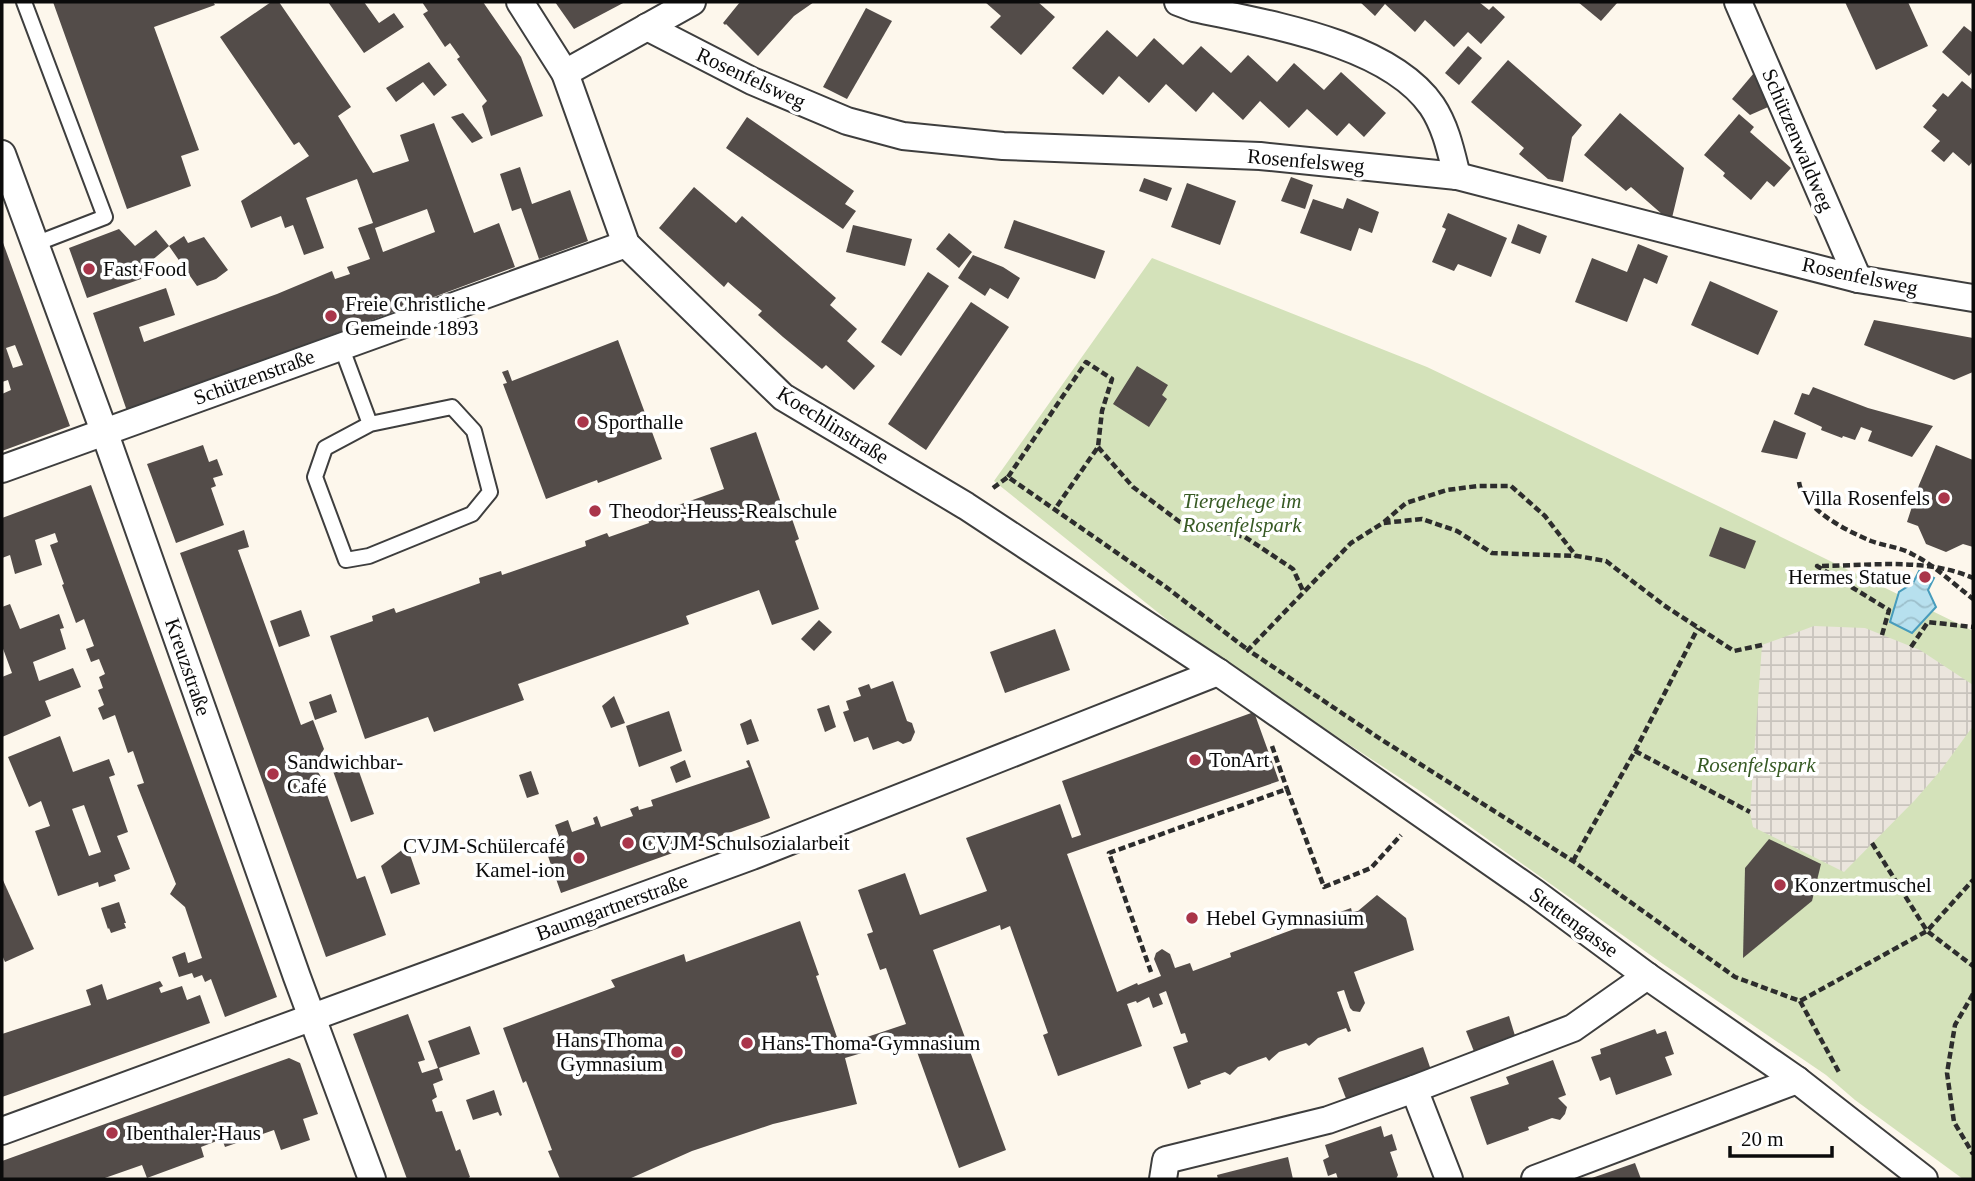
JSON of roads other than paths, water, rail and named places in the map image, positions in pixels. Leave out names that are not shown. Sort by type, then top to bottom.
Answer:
[{"type":"street","name":"Koechlinstraße","points":[[520,2],[565,73],[626,244],[783,397],[966,506],[1218,672]]},
{"type":"street","points":[[565,73],[692,2]]},
{"type":"street","points":[[1178,2],[1314,36],[1371,57],[1414,84],[1433,107],[1447,135],[1457,176]]},
{"type":"street","name":"Schützenwaldweg","points":[[1738,2],[1858,279]]},
{"type":"street","name":"Rosenfelsweg","points":[[647,27],[752,81],[847,121],[903,136],[1003,146],[1260,156],[1457,176],[1858,279],[1973,298]]},
{"type":"street","name":"Kreuzstraße","points":[[2,154],[104,430],[372,1179]]},
{"type":"street","name":"Schützenstraße","points":[[2,469],[626,244]]},
{"type":"street","name":"Baumgartnerstraße","points":[[2,1131],[752,856],[1218,672]]},
{"type":"street","name":"Stettengasse","points":[[1218,672],[1797,1080],[1924,1179]]},
{"type":"street","points":[[1163,1179],[1166,1160],[1328,1120],[1573,1028],[1647,976]]},
{"type":"street","points":[[1535,1179],[1797,1080]]},
{"type":"street","points":[[1414,1089],[1449,1179]]},
{"type":"lane","points":[[24,2],[105,217],[35,244]]},
{"type":"lane","points":[[341,346],[370,424]]},
{"type":"lane","points":[[452,407],[474,431],[490,492],[472,514],[369,556],[346,560],[315,477],[324,448],[370,424],[452,407]]},
{"type":"water","points":[[1919,571],[1934,578],[1928,590],[1936,607],[1912,633],[1890,622],[1899,592],[1913,583]]},
{"type":"place","name":"Fast Food","points":[[89,269]]},
{"type":"place","name":"Freie Christliche Gemeinde 1893","points":[[331,316]]},
{"type":"place","name":"Sporthalle","points":[[583,422]]},
{"type":"place","name":"Villa Rosenfels","points":[[1944,498]]},
{"type":"place","name":"Theodor-Heuss-Realschule","points":[[595,511]]},
{"type":"place","name":"Hermes Statue","points":[[1925,577]]},
{"type":"place","name":"TonArt","points":[[1195,760]]},
{"type":"place","name":"Sandwichbar- Café","points":[[273,774]]},
{"type":"place","name":"CVJM-Schulsozialarbeit","points":[[628,843]]},
{"type":"place","name":"CVJM-Schülercafé Kamel-ion","points":[[579,858]]},
{"type":"place","name":"Konzertmuschel","points":[[1780,885]]},
{"type":"place","name":"Hebel Gymnasium","points":[[1192,918]]},
{"type":"place","name":"Hans-Thoma-Gymnasium","points":[[747,1043]]},
{"type":"place","name":"Hans Thoma Gymnasium","points":[[677,1052]]},
{"type":"place","name":"Ibenthaler-Haus","points":[[112,1133]]},
{"type":"park label","name":"Tiergehege im Rosenfelspark","points":[[1242,513]]},
{"type":"park label","name":"Rosenfelspark","points":[[1756,765]]}]
